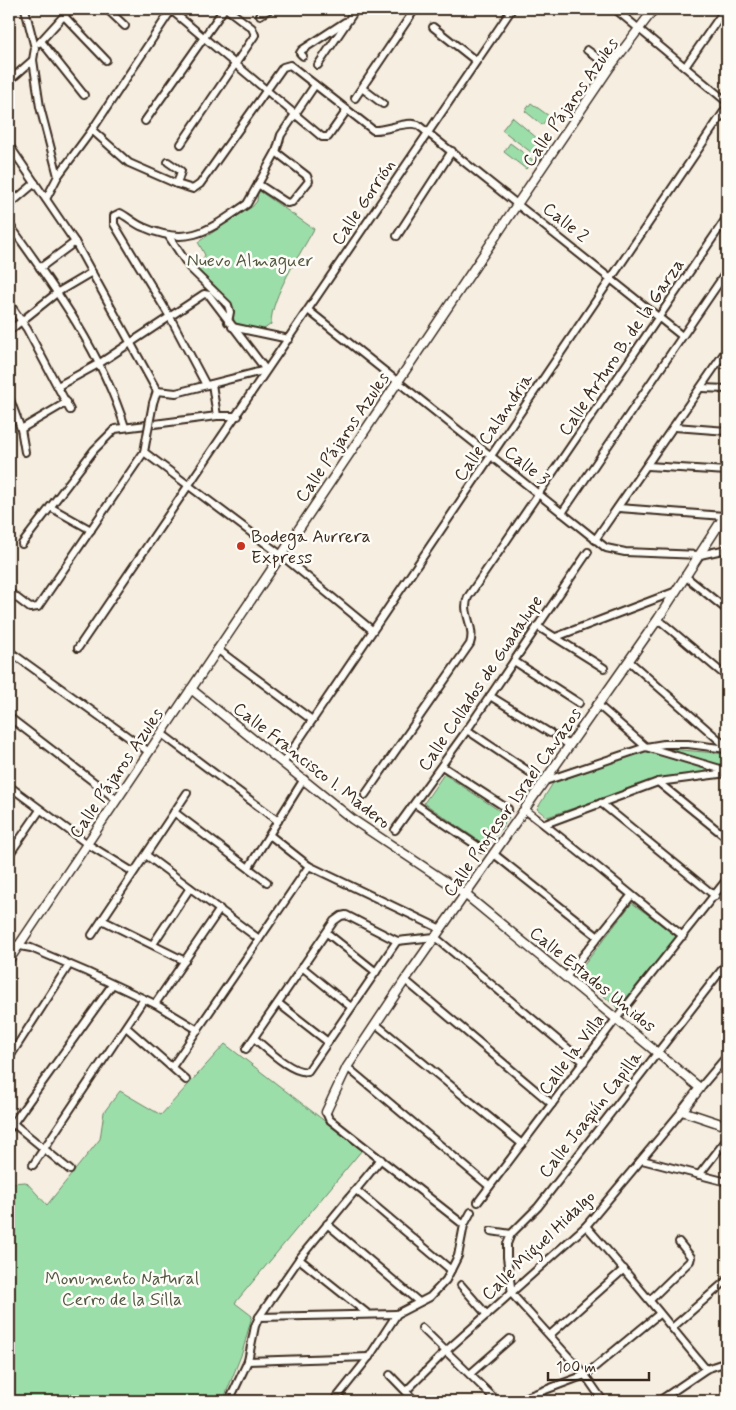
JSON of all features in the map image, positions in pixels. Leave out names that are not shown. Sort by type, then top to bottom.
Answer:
[{"type":"street","points":[[25,9],[35,48],[33,60],[42,117],[58,176]]},
{"type":"street","points":[[35,48],[70,9]]},
{"type":"street","points":[[107,9],[125,26]]},
{"type":"street","points":[[46,200],[58,176],[92,130],[172,9],[294,114],[325,138],[347,110]]},
{"type":"street","points":[[145,121],[226,9],[252,28],[255,35],[181,144]]},
{"type":"street","points":[[260,15],[270,9]]},
{"type":"street","points":[[318,65],[356,9]]},
{"type":"street","points":[[355,98],[415,9]]},
{"type":"street","name":"Calle Gorrión","points":[[78,648],[238,416],[266,370],[289,339],[512,9]]},
{"type":"street","points":[[615,9],[727,102]]},
{"type":"street","name":"Calle Pájaros Azules","points":[[9,960],[610,67],[654,9]]},
{"type":"street","points":[[686,67],[725,9]]},
{"type":"street","points":[[64,16],[106,60]]},
{"type":"street","points":[[301,54],[348,20]]},
{"type":"street","points":[[433,27],[476,61]]},
{"type":"street","points":[[41,41],[84,95]]},
{"type":"street","points":[[588,50],[610,67]]},
{"type":"street","points":[[9,81],[33,60]]},
{"type":"street","points":[[92,130],[121,158],[190,189],[200,184],[266,90],[287,65],[373,130],[390,130],[414,123],[429,132]]},
{"type":"street","points":[[217,416],[209,385],[114,224],[114,216],[120,213],[142,227],[168,235],[197,234],[207,231],[247,204],[276,152],[281,135],[315,85]]},
{"type":"street","points":[[362,88],[383,104]]},
{"type":"street","name":"Calle Calandria","points":[[284,762],[727,107]]},
{"type":"street","name":"Calle 2","points":[[429,132],[682,336]]},
{"type":"street","points":[[9,145],[75,242],[131,341],[157,392],[153,403],[144,452],[36,608],[30,608],[9,592]]},
{"type":"street","points":[[397,236],[452,151]]},
{"type":"street","points":[[258,184],[287,203],[292,202],[309,179],[276,152]]},
{"type":"street","points":[[54,161],[66,165]]},
{"type":"street","points":[[168,162],[181,172],[177,184]]},
{"type":"street","points":[[9,205],[35,183]]},
{"type":"street","name":"Calle Arturo B. de la Garza","points":[[365,794],[470,644],[472,633],[466,610],[466,601],[727,217]]},
{"type":"street","points":[[9,224],[58,292],[100,363],[109,381],[125,427]]},
{"type":"street","points":[[168,235],[190,268],[228,305],[230,324]]},
{"type":"street","points":[[40,268],[75,242]]},
{"type":"street","points":[[562,513],[727,271]]},
{"type":"street","points":[[9,331],[58,292],[92,272]]},
{"type":"street","points":[[58,386],[100,363],[201,296],[209,296],[266,370],[176,394],[157,392]]},
{"type":"street","points":[[9,303],[21,320],[70,410]]},
{"type":"street","name":"Calle 3","points":[[308,310],[595,540],[614,551],[700,555],[727,549]]},
{"type":"street","points":[[230,324],[289,339]]},
{"type":"street","points":[[595,540],[726,352]]},
{"type":"street","points":[[702,388],[727,389]]},
{"type":"street","points":[[9,397],[21,429],[25,452]]},
{"type":"street","points":[[21,429],[67,402]]},
{"type":"street","points":[[22,544],[100,442],[115,429],[217,416],[238,416]]},
{"type":"street","points":[[675,427],[727,431]]},
{"type":"street","points":[[144,452],[281,555],[372,630]]},
{"type":"street","points":[[648,466],[727,471]]},
{"type":"street","points":[[50,508],[91,530]]},
{"type":"street","points":[[619,508],[726,514]]},
{"type":"street","name":"Calle Profesor Israel Cavazos","points":[[326,1112],[347,1068],[405,980],[658,619],[726,514]]},
{"type":"street","name":"Calle Collados de Guadalupe","points":[[395,830],[467,730],[588,552]]},
{"type":"street","points":[[685,576],[727,610]]},
{"type":"street","points":[[556,637],[674,592]]},
{"type":"street","points":[[658,619],[727,677]]},
{"type":"street","points":[[537,626],[604,668]]},
{"type":"street","points":[[217,649],[312,720]]},
{"type":"street","points":[[9,651],[149,752]]},
{"type":"street","points":[[514,661],[579,703]]},
{"type":"street","points":[[629,661],[727,748]]},
{"type":"street","name":"Calle Francisco I. Madero","points":[[191,689],[284,762],[352,819],[466,895]]},
{"type":"street","points":[[490,696],[569,745]]},
{"type":"street","points":[[597,704],[646,747],[727,772]]},
{"type":"street","points":[[9,717],[116,799]]},
{"type":"street","points":[[467,730],[531,773]]},
{"type":"street","points":[[162,734],[278,821]]},
{"type":"street","points":[[545,781],[646,747],[664,744],[688,744],[727,748]]},
{"type":"street","points":[[442,766],[508,809]]},
{"type":"street","points":[[545,824],[658,782],[727,772]]},
{"type":"street","points":[[249,867],[304,780]]},
{"type":"street","points":[[658,782],[727,838]]},
{"type":"street","points":[[9,786],[86,843],[133,872]]},
{"type":"street","points":[[92,935],[187,793]]},
{"type":"street","points":[[601,803],[715,896]]},
{"type":"street","points":[[415,804],[482,849]]},
{"type":"street","points":[[10,851],[40,810]]},
{"type":"street","points":[[525,810],[545,824],[631,896],[683,936]]},
{"type":"street","points":[[174,812],[267,882]]},
{"type":"street","points":[[270,836],[309,866],[441,928]]},
{"type":"street","points":[[494,854],[597,936]]},
{"type":"street","points":[[146,855],[259,939]]},
{"type":"street","points":[[172,1067],[309,866]]},
{"type":"street","name":"Calle la Villa","points":[[478,1202],[616,1019],[727,879]]},
{"type":"street","points":[[153,944],[190,888]]},
{"type":"street","name":"Calle Estados Unidos","points":[[466,895],[700,1088]]},
{"type":"street","points":[[566,977],[631,896]]},
{"type":"street","points":[[155,1004],[220,909]]},
{"type":"street","points":[[246,1049],[337,918],[346,915],[397,941],[436,937],[584,1062]]},
{"type":"street","points":[[102,920],[185,961]]},
{"type":"street","points":[[327,933],[376,972]]},
{"type":"street","points":[[254,1038],[294,1070],[304,1072],[311,1069],[397,941]]},
{"type":"street","points":[[9,944],[18,945],[68,965],[155,1004],[198,1030]]},
{"type":"street","name":"Calle Joaquín Capilla","points":[[511,1234],[538,1206],[727,963]]},
{"type":"street","points":[[9,1058],[68,965]]},
{"type":"street","points":[[302,967],[351,1007]]},
{"type":"street","points":[[405,980],[552,1104]]},
{"type":"street","points":[[70,1170],[10,1124],[112,985]]},
{"type":"street","points":[[33,1165],[45,1150],[144,999]]},
{"type":"street","points":[[278,1003],[328,1042]]},
{"type":"street","points":[[377,1025],[522,1144]]},
{"type":"street","points":[[126,1027],[186,1080]]},
{"type":"street","points":[[727,1056],[682,1111],[727,1126]]},
{"type":"street","points":[[347,1068],[489,1186]]},
{"type":"street","name":"Calle Miguel Hidalgo","points":[[406,1391],[446,1351],[586,1226],[682,1111]]},
{"type":"street","points":[[326,1112],[329,1118],[464,1225]]},
{"type":"street","points":[[699,1175],[727,1140]]},
{"type":"street","points":[[295,1401],[229,1400],[248,1361],[255,1326],[259,1317],[299,1259],[380,1159]]},
{"type":"street","points":[[642,1160],[727,1182]]},
{"type":"street","points":[[356,1190],[451,1270]]},
{"type":"street","points":[[259,1317],[397,1314],[438,1290],[451,1270],[460,1249],[464,1225],[471,1212]]},
{"type":"street","points":[[328,1224],[420,1302]]},
{"type":"street","points":[[586,1226],[706,1369]]},
{"type":"street","points":[[491,1231],[511,1234],[507,1244],[507,1257],[512,1294],[551,1334],[585,1375],[603,1401]]},
{"type":"street","points":[[650,1300],[690,1262],[691,1257],[679,1242]]},
{"type":"street","points":[[299,1259],[368,1314]]},
{"type":"street","points":[[551,1334],[624,1269]]},
{"type":"street","points":[[672,1328],[727,1280]]},
{"type":"street","points":[[461,1285],[487,1315]]},
{"type":"street","points":[[334,1401],[369,1357],[397,1314]]},
{"type":"street","points":[[516,1401],[585,1375],[659,1314]]},
{"type":"street","points":[[422,1328],[497,1401]]},
{"type":"street","points":[[470,1374],[510,1339]]},
{"type":"street","points":[[248,1361],[369,1357]]},
{"type":"street","points":[[659,1401],[706,1369],[727,1362]]},
{"type":"street","points":[[390,1375],[415,1401]]},
{"type":"green space","points":[[531,103],[549,116],[542,125],[525,111]]},
{"type":"green space","points":[[512,117],[544,144],[536,156],[502,130]]},
{"type":"green space","points":[[510,143],[533,160],[526,169],[504,152]]},
{"type":"green space","name":"Nuevo Almaguer","points":[[258,190],[314,229],[281,288],[272,313],[271,324],[263,330],[234,323],[227,300],[198,270],[205,255],[198,242],[253,206],[257,201]]},
{"type":"green space","points":[[670,749],[727,754],[727,768]]},
{"type":"green space","points":[[647,750],[717,771],[661,779],[547,817],[537,809],[553,783]]},
{"type":"green space","points":[[444,774],[509,817],[488,847],[424,803]]},
{"type":"green space","points":[[632,903],[677,936],[618,1008],[577,974]]},
{"type":"green space","name":"Monumento Natural Cerro de la Silla","points":[[225,1044],[362,1150],[235,1303],[252,1316],[242,1353],[223,1401],[9,1401],[9,1183],[26,1182],[47,1205],[100,1139],[104,1112],[120,1091],[161,1115]]},
{"type":"place","name":"Bodega Aurrera Express","points":[[241,546]]}]
